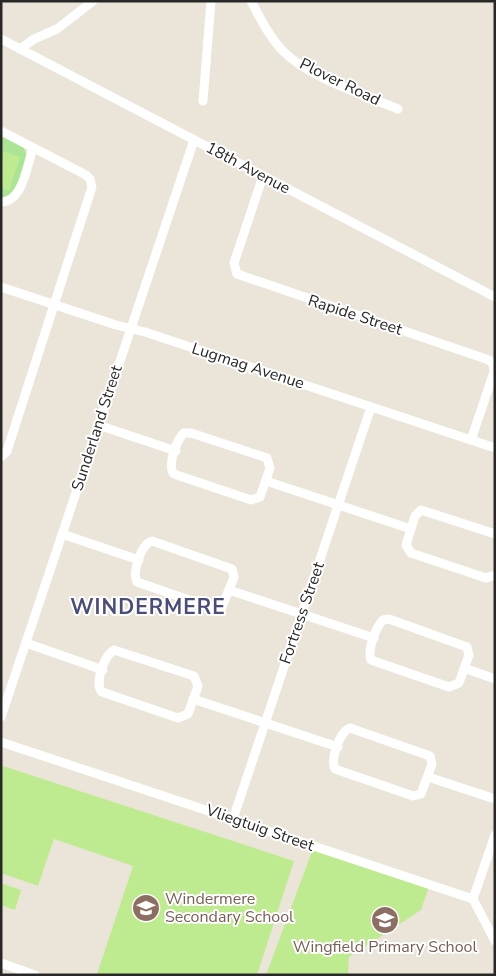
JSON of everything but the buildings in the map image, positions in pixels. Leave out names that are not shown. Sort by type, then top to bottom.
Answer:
[{"type":"street","points":[[20,49],[34,39],[57,29],[93,1]]},
{"type":"street","points":[[203,101],[211,1]]},
{"type":"street","name":"Plover Road","points":[[251,1],[273,38],[293,59],[326,78],[398,110]]},
{"type":"street","name":"18th Avenue","points":[[1,39],[495,297]]},
{"type":"street","points":[[1,131],[86,175],[92,184],[7,451],[1,457]]},
{"type":"street","name":"Sunderland Street","points":[[1,717],[194,140]]},
{"type":"street","points":[[1,202],[9,201],[17,194],[33,148]]},
{"type":"street","name":"Rapide Street","points":[[263,176],[234,263],[237,274],[489,360],[493,364],[494,372],[471,440]]},
{"type":"street","name":"Lugmag Avenue","points":[[1,286],[495,448]]},
{"type":"street","name":"Fortress Street","points":[[233,819],[371,407]]},
{"type":"street","points":[[98,425],[176,451]]},
{"type":"street","points":[[188,432],[267,458],[270,464],[260,496],[253,500],[176,475],[171,467],[176,451],[181,436],[188,432]]},
{"type":"street","points":[[266,481],[411,529]]},
{"type":"street","points":[[495,534],[424,510],[416,514],[406,545],[410,552],[486,578],[495,575]]},
{"type":"street","points":[[62,534],[139,560]]},
{"type":"street","points":[[150,541],[232,569],[234,575],[229,590],[225,604],[221,608],[214,609],[138,583],[134,576],[145,545],[150,541]]},
{"type":"street","points":[[229,590],[374,638]]},
{"type":"street","points":[[387,619],[464,644],[469,653],[459,683],[452,687],[375,662],[369,654],[374,638],[380,623],[387,619]]},
{"type":"street","points":[[26,643],[103,670]]},
{"type":"street","points":[[118,650],[194,676],[198,684],[188,714],[178,718],[102,692],[98,684],[103,670],[109,654],[118,650]]},
{"type":"street","points":[[464,668],[495,679]]},
{"type":"street","points":[[193,699],[338,747]]},
{"type":"street","points":[[348,728],[429,754],[433,762],[428,777],[422,792],[413,796],[336,770],[333,763],[343,732],[348,728]]},
{"type":"street","name":"Vliegtuig Street","points":[[1,742],[473,899]]},
{"type":"street","points":[[428,777],[495,799]]},
{"type":"street","points":[[495,835],[473,899],[495,941]]},
{"type":"street","points":[[1,963],[22,973],[35,975]]},
{"type":"green space","points":[[1,135],[24,148],[27,157],[15,192],[1,199]]},
{"type":"green space","points":[[4,151],[20,157],[9,191],[1,188],[1,158]]},
{"type":"green space","name":"Windermere Secondary School","points":[[3,766],[294,861],[257,975],[97,974],[133,866],[54,839],[38,886],[1,873],[1,772]]},
{"type":"green space","points":[[314,846],[430,884],[421,910],[349,957],[348,975],[266,975]]},
{"type":"green space","points":[[1,883],[21,890],[15,910],[1,905]]},
{"type":"place","name":"Windermere Secondary School","points":[[146,908]]},
{"type":"place","name":"Wingfield Primary School","points":[[385,920]]},
{"type":"district","name":"WINDERMERE","points":[[148,607]]}]
